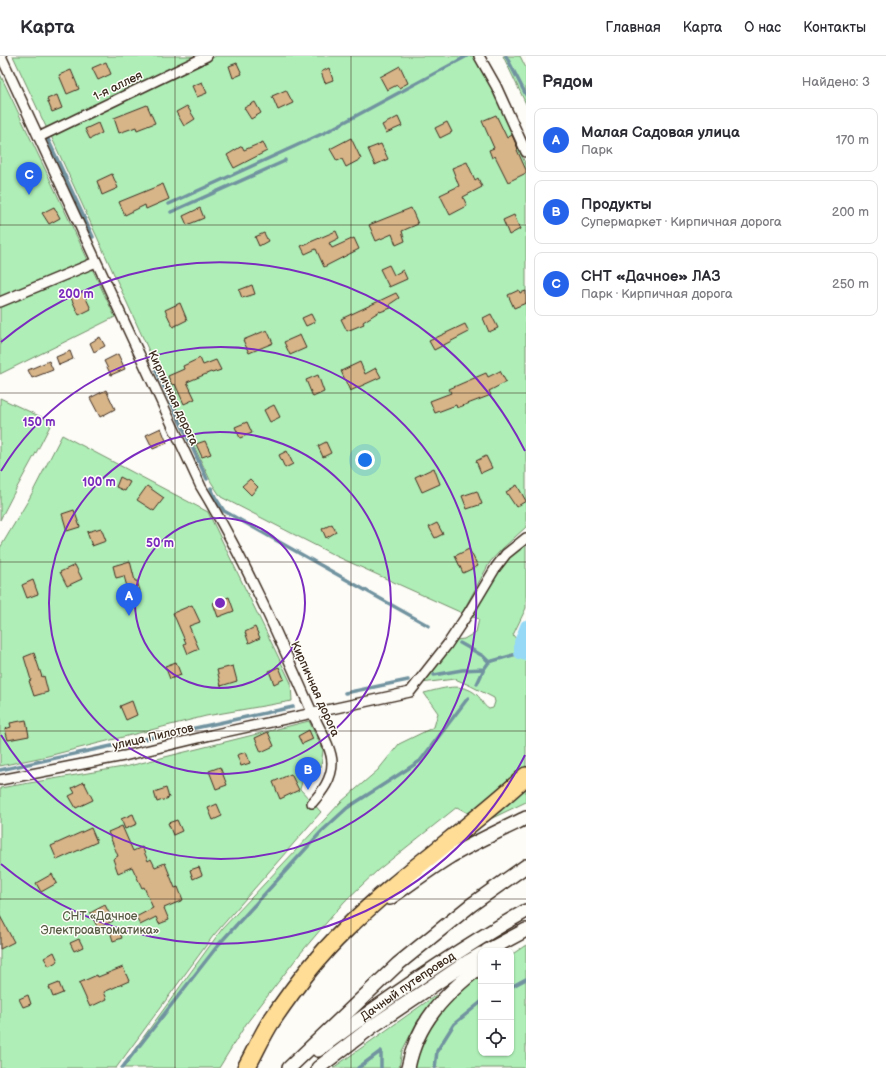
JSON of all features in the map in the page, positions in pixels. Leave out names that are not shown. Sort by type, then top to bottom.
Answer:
[{"type":"highway","points":[[246,1068],[276,1015],[321,955],[344,931],[376,901],[526,776]]},
{"type":"main road","points":[[344,931],[446,860],[484,838],[526,818]]},
{"type":"main road","points":[[289,1068],[398,964],[471,905],[526,866]]},
{"type":"main road","name":"Дачный путепровод","points":[[295,1068],[425,974],[490,931],[526,911]]},
{"type":"main road","points":[[493,948],[524,931]]},
{"type":"main road","points":[[504,948],[524,931]]},
{"type":"main road","name":"Дачный путепровод","points":[[318,1068],[373,1026],[478,956]]},
{"type":"main road","points":[[408,1068],[416,1039],[430,1015],[448,994],[478,969]]},
{"type":"street","name":"Кирпичная дорога","points":[[1,56],[201,487],[221,520],[276,632],[328,748],[332,763],[329,778],[323,790],[312,803]]},
{"type":"street","name":"1-я аллея","points":[[39,137],[207,56]]},
{"type":"street","points":[[479,56],[496,86],[526,152]]},
{"type":"street","points":[[0,302],[96,262]]},
{"type":"street","name":"улица Пилотов","points":[[0,780],[124,756],[211,735],[410,692],[447,644],[496,566],[506,554],[526,538]]},
{"type":"green space","points":[[13,56],[198,56],[47,129]]},
{"type":"green space","points":[[216,56],[475,56],[492,89],[526,165],[526,527],[490,562],[462,613],[336,556],[221,497],[211,482],[154,362],[51,136]]},
{"type":"green space","points":[[503,56],[520,56],[526,68],[526,104]]},
{"type":"green space","points":[[0,74],[115,317],[0,374]]},
{"type":"green space","points":[[0,398],[52,422],[0,520]]},
{"type":"green space","points":[[62,435],[208,512],[291,683],[292,701],[206,716],[48,756],[0,766],[0,548],[29,499]]},
{"type":"green space","points":[[526,542],[526,608],[513,635],[520,644],[526,631],[526,802],[484,822],[457,807],[378,870],[344,902],[299,955],[246,1024],[219,1068],[121,1068],[222,929],[341,802],[378,770],[399,744],[434,727],[438,713],[424,693],[451,687],[465,688],[477,695],[483,704],[489,709],[493,708],[495,702],[494,698],[455,679],[421,683],[427,672],[456,640],[464,639],[476,632],[479,619],[470,616],[509,554]]},
{"type":"green space","name":"СНТ «Дачное Электроавтоматика»","points":[[309,721],[323,750],[321,767],[303,779],[300,789],[321,812],[213,936],[116,1068],[0,1068],[0,788],[129,766]]},
{"type":"green space","points":[[526,945],[526,1068],[414,1068],[423,1039],[434,1022],[457,996],[478,978],[478,1056],[514,1056],[514,953]]},
{"type":"green space","points":[[436,995],[438,997],[418,1020],[402,1051],[399,1068],[333,1068]]},
{"type":"building","points":[[106,62],[111,74],[98,80],[92,68]]},
{"type":"building","points":[[237,63],[242,74],[233,78],[229,66]]},
{"type":"building","points":[[400,66],[408,83],[399,88],[397,85],[387,90],[380,77]]},
{"type":"building","points":[[329,68],[333,80],[325,83],[321,72]]},
{"type":"building","points":[[71,70],[79,89],[67,94],[59,75]]},
{"type":"building","points":[[202,82],[207,93],[197,97],[192,86]]},
{"type":"building","points":[[286,90],[293,103],[278,110],[272,96]]},
{"type":"building","points":[[57,95],[62,108],[52,112],[47,99]]},
{"type":"building","points":[[255,102],[261,113],[251,119],[244,108]]},
{"type":"building","points":[[147,105],[155,123],[137,130],[136,127],[119,133],[114,118]]},
{"type":"building","points":[[187,106],[195,119],[184,126],[176,112]]},
{"type":"building","points":[[496,115],[507,138],[512,135],[526,170],[526,173],[508,182],[495,156],[492,158],[489,150],[494,148],[482,121]]},
{"type":"building","points":[[398,117],[402,126],[386,133],[382,125]]},
{"type":"building","points":[[447,122],[452,132],[440,138],[435,128]]},
{"type":"building","points":[[98,123],[102,133],[90,139],[85,129]]},
{"type":"building","points":[[351,138],[361,159],[346,167],[342,159],[337,161],[330,149]]},
{"type":"building","points":[[263,142],[267,151],[234,168],[227,155],[242,146],[244,150]]},
{"type":"building","points":[[381,144],[388,159],[375,165],[368,149]]},
{"type":"building","points":[[467,162],[475,180],[478,178],[482,187],[463,197],[467,206],[450,215],[440,195],[459,186],[452,168]]},
{"type":"building","points":[[112,174],[118,188],[102,195],[97,181]]},
{"type":"building","points":[[163,184],[169,199],[146,209],[145,205],[125,215],[119,202]]},
{"type":"building","points":[[54,207],[60,218],[49,224],[42,213]]},
{"type":"building","points":[[200,208],[204,218],[187,225],[183,216]]},
{"type":"building","points":[[411,208],[418,224],[402,231],[405,241],[396,245],[392,234],[376,241],[369,225]]},
{"type":"building","points":[[514,215],[520,229],[509,235],[503,220]]},
{"type":"building","points":[[336,231],[339,238],[329,243],[332,248],[354,238],[359,249],[324,267],[316,249],[305,254],[301,246]]},
{"type":"building","points":[[264,233],[268,241],[259,246],[255,237]]},
{"type":"building","points":[[389,265],[394,275],[403,270],[407,279],[389,287],[380,269]]},
{"type":"building","points":[[252,285],[255,294],[242,298],[239,290]]},
{"type":"building","points":[[519,290],[520,293],[526,291],[526,303],[514,308],[508,295]]},
{"type":"building","points":[[83,292],[91,309],[79,315],[71,298]]},
{"type":"building","points":[[396,293],[399,298],[390,304],[391,308],[380,311],[363,322],[364,324],[347,331],[341,319]]},
{"type":"building","points":[[180,303],[187,320],[173,327],[165,310]]},
{"type":"building","points":[[311,314],[315,322],[306,326],[302,318]]},
{"type":"building","points":[[491,314],[498,328],[489,332],[483,318]]},
{"type":"building","points":[[465,324],[469,332],[434,350],[429,341]]},
{"type":"building","points":[[267,330],[273,343],[249,353],[243,340]]},
{"type":"building","points":[[300,335],[306,348],[290,355],[284,342]]},
{"type":"building","points":[[100,337],[105,346],[94,352],[90,343]]},
{"type":"building","points":[[70,351],[73,359],[59,365],[56,357]]},
{"type":"building","points":[[118,354],[125,369],[111,375],[104,361]]},
{"type":"building","points":[[200,358],[203,365],[216,360],[221,370],[211,372],[187,382],[195,399],[184,404],[175,384],[172,385],[168,376],[184,369],[183,366]]},
{"type":"building","points":[[49,361],[53,370],[32,378],[28,370]]},
{"type":"building","points":[[360,362],[365,374],[376,368],[381,377],[350,391],[341,371]]},
{"type":"building","points":[[500,371],[506,382],[489,391],[491,395],[457,408],[456,405],[435,413],[430,401],[451,393],[449,389],[486,373],[488,377]]},
{"type":"building","points":[[318,375],[324,392],[313,397],[306,380]]},
{"type":"building","points":[[106,390],[115,409],[100,417],[90,398]]},
{"type":"building","points":[[274,405],[280,417],[270,422],[264,410]]},
{"type":"building","points":[[247,422],[252,433],[240,438],[235,427]]},
{"type":"building","points":[[161,428],[167,443],[153,449],[146,435]]},
{"type":"building","points":[[205,441],[211,454],[202,457],[196,444]]},
{"type":"building","points":[[326,442],[331,453],[323,457],[318,446]]},
{"type":"building","points":[[287,451],[293,464],[285,468],[279,455]]},
{"type":"building","points":[[486,456],[492,468],[481,473],[476,461]]},
{"type":"building","points":[[434,468],[440,484],[422,492],[415,477]]},
{"type":"building","points":[[120,477],[130,482],[125,491],[116,487]]},
{"type":"building","points":[[250,479],[258,487],[251,495],[242,486]]},
{"type":"building","points":[[517,485],[526,501],[516,507],[506,492]]},
{"type":"building","points":[[147,486],[164,498],[154,511],[137,500]]},
{"type":"building","points":[[477,491],[482,504],[467,509],[462,496]]},
{"type":"building","points":[[74,510],[80,527],[67,531],[62,514]]},
{"type":"building","points":[[437,523],[443,534],[435,538],[429,527]]},
{"type":"building","points":[[332,524],[336,532],[326,538],[322,529]]},
{"type":"building","points":[[101,528],[106,541],[92,546],[87,532]]},
{"type":"building","points":[[469,549],[478,566],[463,573],[455,556]]},
{"type":"building","points":[[130,561],[135,581],[137,581],[140,591],[129,594],[124,576],[116,578],[113,566]]},
{"type":"building","points":[[75,565],[82,579],[67,586],[60,572]]},
{"type":"building","points":[[33,580],[38,594],[27,598],[22,585]]},
{"type":"building","points":[[229,597],[234,611],[218,617],[213,603]]},
{"type":"building","points":[[192,605],[200,622],[189,626],[199,649],[188,654],[184,644],[186,643],[173,613]]},
{"type":"building","points":[[255,627],[260,638],[249,643],[245,632]]},
{"type":"building","points":[[34,653],[42,677],[44,676],[48,692],[34,696],[24,657]]},
{"type":"building","points":[[176,662],[181,675],[170,679],[165,666]]},
{"type":"building","points":[[233,666],[237,681],[221,686],[217,670]]},
{"type":"building","points":[[279,667],[284,679],[274,684],[269,671]]},
{"type":"building","points":[[132,701],[137,715],[126,720],[120,706]]},
{"type":"building","points":[[26,720],[29,736],[8,740],[5,729],[11,727],[10,723]]},
{"type":"building","points":[[309,730],[313,739],[302,744],[298,736]]},
{"type":"building","points":[[268,732],[274,746],[261,752],[255,738]]},
{"type":"building","points":[[246,752],[250,763],[241,766],[237,755]]},
{"type":"building","points":[[220,767],[227,785],[216,789],[209,771]]},
{"type":"building","points":[[291,774],[299,790],[280,799],[273,782]]},
{"type":"building","points":[[84,782],[93,800],[76,808],[69,796],[75,793],[72,788]]},
{"type":"building","points":[[166,788],[169,798],[157,802],[154,792]]},
{"type":"building","points":[[217,804],[222,816],[213,820],[208,808]]},
{"type":"building","points":[[133,814],[137,824],[125,829],[121,819]]},
{"type":"building","points":[[177,820],[182,831],[173,835],[168,823]]},
{"type":"building","points":[[122,826],[133,851],[142,847],[148,861],[151,859],[155,867],[165,863],[175,888],[178,887],[183,900],[164,908],[169,920],[159,924],[156,917],[140,925],[136,917],[153,908],[144,887],[142,888],[132,867],[118,873],[113,859],[118,856],[108,832]]},
{"type":"building","points":[[91,828],[97,842],[57,860],[51,846]]},
{"type":"building","points":[[199,867],[202,875],[193,879],[190,870]]},
{"type":"building","points":[[52,874],[57,883],[41,892],[36,883]]},
{"type":"building","points":[[105,905],[113,921],[98,928],[90,913]]},
{"type":"building","points":[[0,916],[14,942],[0,949]]},
{"type":"building","points":[[118,928],[122,938],[113,941],[110,931]]},
{"type":"building","points":[[79,939],[83,947],[74,951],[70,943]]},
{"type":"building","points":[[54,952],[58,961],[49,966],[44,958]]},
{"type":"building","points":[[123,967],[129,981],[104,992],[107,999],[90,1007],[79,983],[97,975],[98,977]]},
{"type":"building","points":[[59,983],[63,993],[53,997],[49,987]]},
{"type":"building","points":[[28,995],[31,1004],[23,1007],[19,999]]},
{"type":"waterway","points":[[169,204],[326,132],[467,56]]},
{"type":"waterway","points":[[506,56],[526,95]]},
{"type":"waterway","points":[[47,137],[93,237]]},
{"type":"waterway","points":[[171,212],[285,160]]},
{"type":"waterway","points":[[156,370],[207,479]]},
{"type":"waterway","points":[[211,488],[224,511],[429,626]]},
{"type":"waterway","points":[[526,626],[520,642],[520,653],[526,655]]},
{"type":"waterway","points":[[460,643],[483,656],[489,662]]},
{"type":"waterway","points":[[477,684],[489,662],[520,653]]},
{"type":"waterway","points":[[434,675],[462,670],[484,669]]},
{"type":"waterway","points":[[345,693],[408,680]]},
{"type":"waterway","points":[[122,1068],[219,944],[322,831],[347,808],[420,761],[468,698]]},
{"type":"waterway","points":[[0,770],[293,707]]},
{"type":"waterway","points":[[514,985],[526,979]]},
{"type":"waterway","points":[[435,1068],[437,1051],[454,1024],[478,1004]]},
{"type":"waterway","points":[[358,1068],[381,1051],[381,1068]]},
{"type":"place","name":"СНТ «Дачное» ЛАЗ","points":[[29,195]]},
{"type":"place","name":"Малая Садовая улица","points":[[129,616]]},
{"type":"place","name":"Продукты","points":[[308,790]]}]
